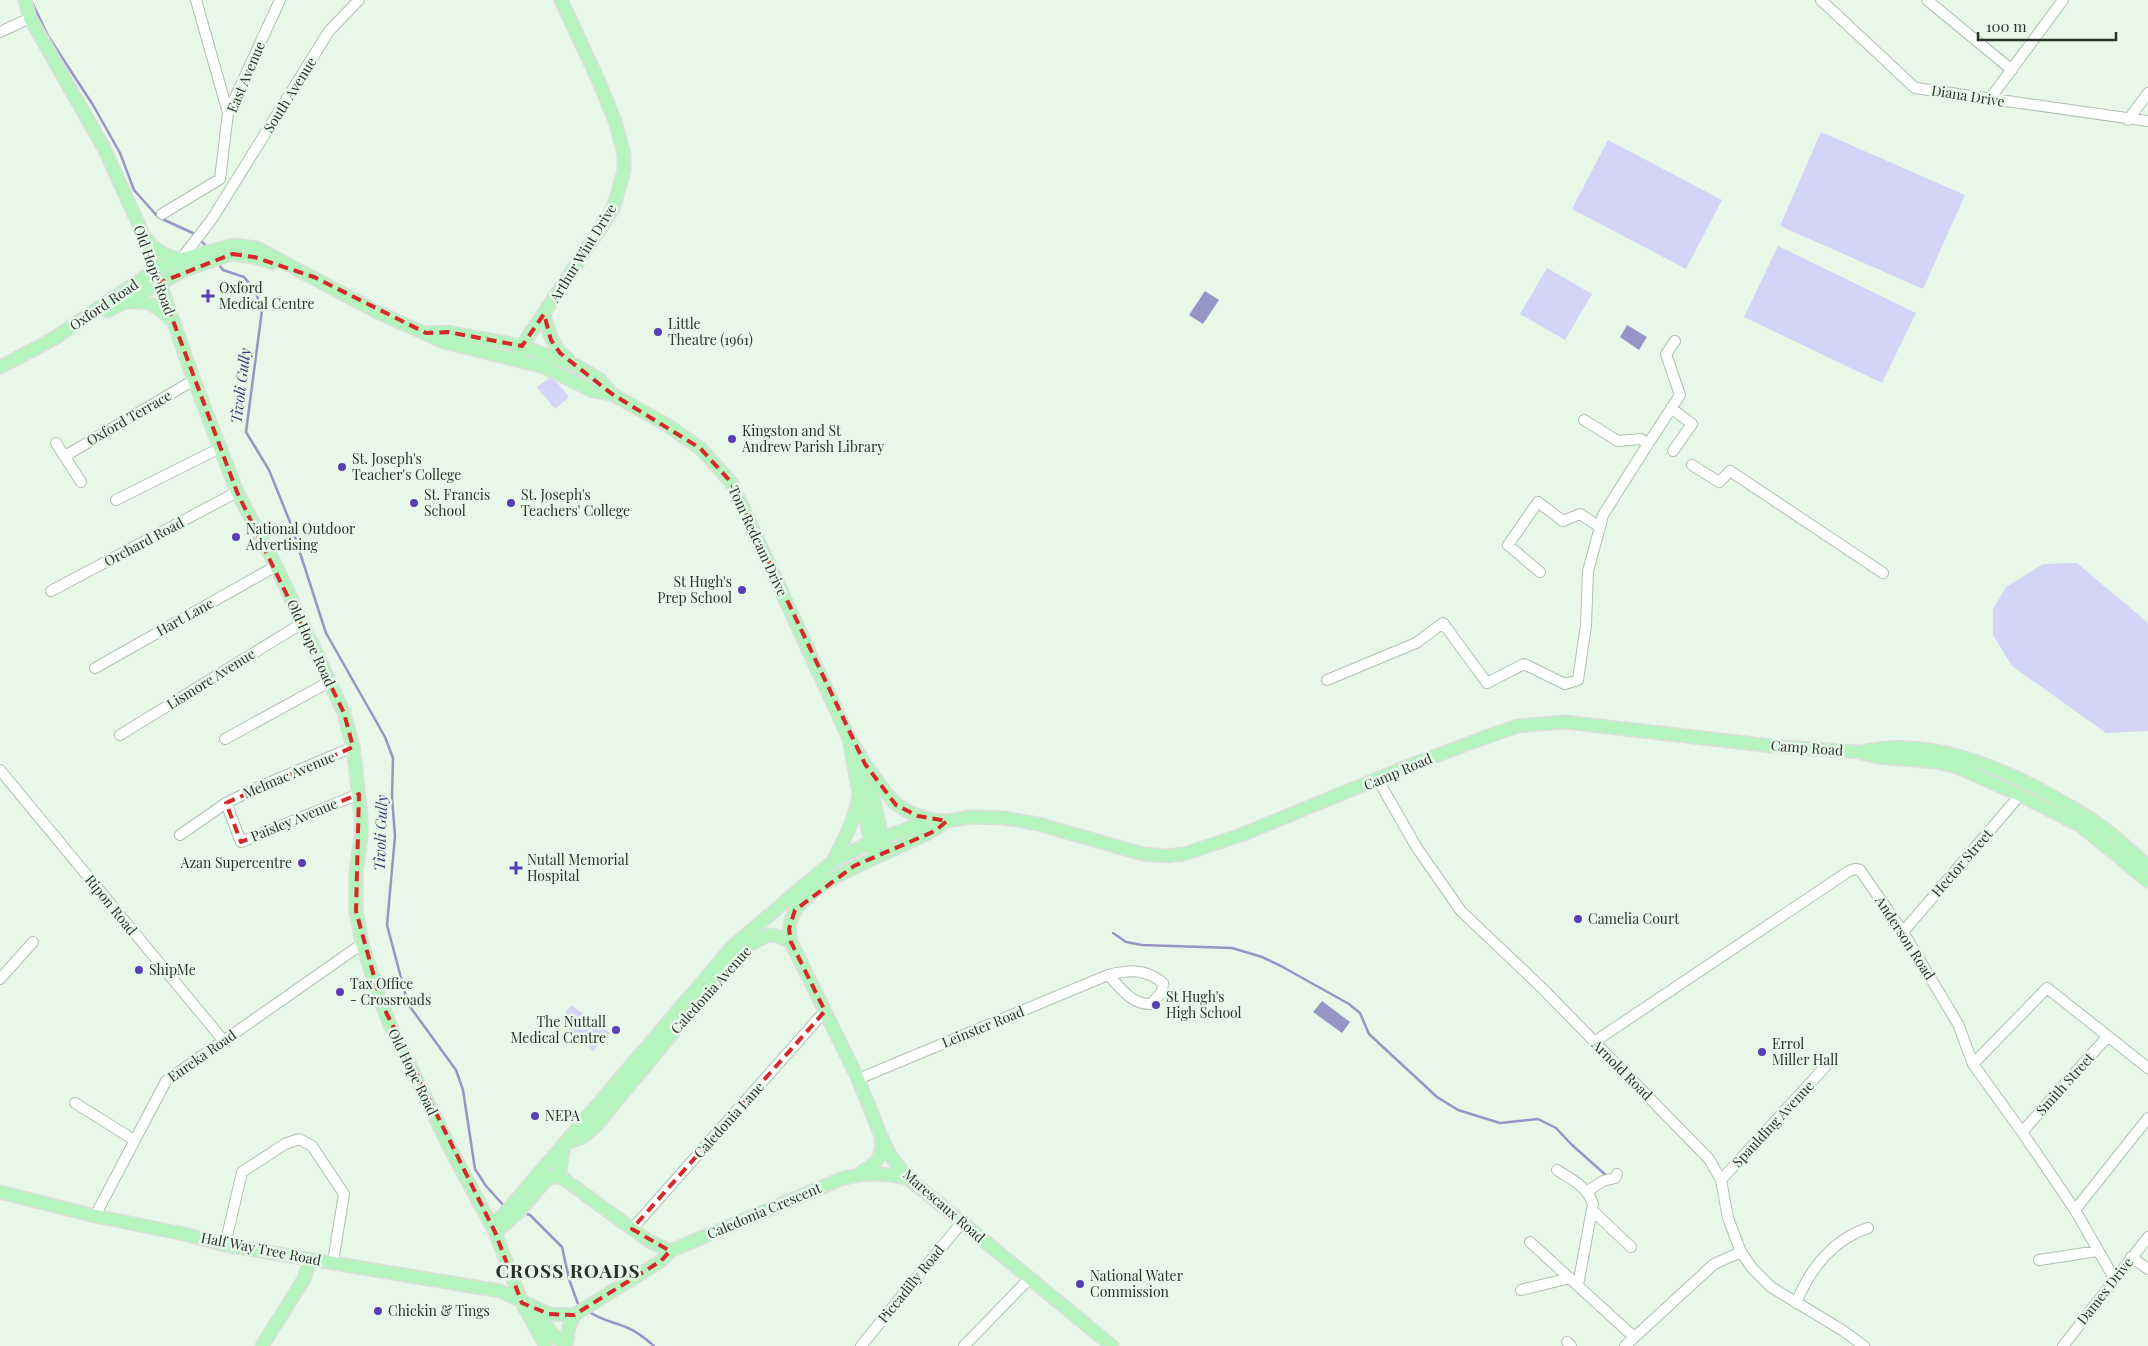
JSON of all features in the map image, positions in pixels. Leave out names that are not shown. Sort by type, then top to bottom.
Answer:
[{"type":"main road","name":"Old Hope Road","points":[[25,0],[30,18],[104,148],[142,232],[173,323],[237,492],[276,566],[301,624],[344,713],[353,747],[359,794],[361,837],[356,873],[356,911],[362,944],[391,1027],[452,1152],[493,1229],[522,1302],[542,1345]]},
{"type":"main road","name":"Arthur Wint Drive","points":[[518,360],[522,346],[613,209],[624,171],[624,155],[616,124],[600,84],[561,0]]},
{"type":"main road","points":[[142,232],[159,251],[170,258],[182,259]]},
{"type":"main road","name":"Tom Redcam Drive","points":[[155,270],[182,259],[233,244],[256,248],[377,312],[444,342],[551,370],[593,391],[612,394]]},
{"type":"main road","name":"Tom Redcam Drive","points":[[160,283],[184,270],[232,254],[254,257],[314,278]]},
{"type":"main road","name":"Oxford Road","points":[[53,339],[155,270]]},
{"type":"main road","name":"Oxford Road","points":[[0,367],[160,283]]},
{"type":"main road","points":[[125,302],[137,301],[158,306],[173,323]]},
{"type":"main road","points":[[544,314],[551,340],[560,353],[575,365]]},
{"type":"main road","name":"Tom Redcam Drive","points":[[426,333],[448,332],[522,346],[575,365],[599,379],[612,394],[667,425],[700,448],[731,482],[848,736],[865,764],[876,840]]},
{"type":"main road","name":"Camp Road","points":[[876,840],[932,820],[947,821],[970,817],[1005,818],[1038,824],[1143,854],[1166,856],[1198,850],[1241,836],[1411,765],[1518,726],[1565,722],[1772,746],[1859,752],[1877,757],[1937,762],[1957,767],[2020,795],[2081,826],[2148,881]]},
{"type":"main road","name":"Tom Redcam Drive","points":[[848,736],[859,794],[881,854]]},
{"type":"main road","name":"Camp Road","points":[[1859,752],[1878,748],[1906,747],[1945,752],[1974,760],[2029,785],[2087,816],[2148,866]]},
{"type":"main road","points":[[865,764],[896,805],[907,813],[932,820]]},
{"type":"main road","points":[[833,861],[850,830],[859,794]]},
{"type":"main road","name":"Camp Road","points":[[881,854],[934,831],[947,821]]},
{"type":"main road","name":"Caledonia Avenue","points":[[513,1210],[564,1144],[733,946],[833,861],[876,840]]},
{"type":"main road","points":[[791,942],[790,921],[795,910],[803,900],[854,866],[881,854]]},
{"type":"main road","name":"Caledonia Avenue","points":[[564,1144],[581,1138],[595,1127],[725,970],[751,944],[768,935],[777,936],[791,942]]},
{"type":"main road","name":"Marescaux Road","points":[[791,942],[858,1079],[880,1136],[890,1155],[908,1178],[1030,1278],[1104,1344]]},
{"type":"main road","name":"Caledonia Crescent","points":[[860,1174],[874,1166],[879,1159],[882,1145],[880,1136]]},
{"type":"main road","points":[[561,1177],[560,1169],[564,1144]]},
{"type":"main road","name":"Caledonia Crescent","points":[[581,1310],[661,1261],[670,1250],[775,1205],[841,1179],[860,1174],[882,1173],[908,1178]]},
{"type":"main road","points":[[493,1229],[545,1181],[552,1177],[561,1177],[649,1241],[670,1250]]},
{"type":"main road","name":"Half Way Tree Road","points":[[0,1192],[95,1216],[184,1234],[225,1245],[500,1291],[522,1302]]},
{"type":"main road","points":[[262,1346],[304,1279],[310,1259]]},
{"type":"main road","points":[[522,1302],[549,1314],[581,1310]]},
{"type":"main road","points":[[522,1302],[566,1346]]},
{"type":"main road","points":[[566,1346],[568,1327],[581,1310]]},
{"type":"street","points":[[196,0],[228,113]]},
{"type":"street","name":"East Avenue","points":[[162,214],[220,179],[228,113],[280,0]]},
{"type":"street","name":"South Avenue","points":[[182,259],[227,195],[329,31],[359,0]]},
{"type":"street","name":"Diana Drive","points":[[1821,0],[1915,88],[2128,120],[2148,121]]},
{"type":"street","points":[[1927,0],[2012,70]]},
{"type":"street","points":[[1989,100],[2063,0]]},
{"type":"street","points":[[0,32],[30,18]]},
{"type":"street","points":[[2128,120],[2148,93]]},
{"type":"street","points":[[1327,680],[1416,643],[1443,624],[1487,683],[1524,664],[1564,684],[1578,680],[1586,625],[1588,571],[1603,515],[1680,395],[1666,354],[1675,341]]},
{"type":"street","name":"Oxford Terrace","points":[[65,456],[194,380]]},
{"type":"street","points":[[1671,408],[1692,424],[1673,451]]},
{"type":"street","points":[[1584,420],[1618,441],[1640,439],[1648,444]]},
{"type":"street","points":[[56,443],[81,482]]},
{"type":"street","points":[[116,500],[220,448]]},
{"type":"street","points":[[1692,465],[1719,482],[1730,471],[1883,573]]},
{"type":"street","name":"Orchard Road","points":[[51,591],[237,492]]},
{"type":"street","points":[[1540,572],[1508,544],[1538,502],[1563,521],[1580,514],[1600,527]]},
{"type":"street","name":"Hart Lane","points":[[95,668],[276,566]]},
{"type":"street","name":"Lismore Avenue","points":[[120,735],[301,624]]},
{"type":"street","points":[[225,738],[329,682]]},
{"type":"street","name":"Melmac Avenue","points":[[180,835],[226,803],[353,747]]},
{"type":"street","name":"Ripon Road","points":[[0,770],[223,1040]]},
{"type":"street","name":"Arnold Road","points":[[1378,780],[1417,848],[1461,911],[1543,989],[1709,1159],[1721,1180],[1728,1218],[1741,1252],[1752,1268],[1771,1287],[1842,1330],[1864,1346]]},
{"type":"street","name":"Paisley Avenue","points":[[226,803],[241,842],[359,794]]},
{"type":"street","name":"Hector Street","points":[[1903,932],[2020,795]]},
{"type":"street","name":"Anderson Road","points":[[1594,1042],[1852,870],[1857,869],[1862,872],[1903,932],[1958,1024],[1973,1064],[2075,1210],[2114,1278]]},
{"type":"street","points":[[0,979],[33,942]]},
{"type":"street","name":"Eureka Road","points":[[95,1216],[166,1081],[362,944]]},
{"type":"street","name":"Leinster Road","points":[[858,1079],[1108,976],[1126,971],[1145,972],[1163,983],[1162,992],[1151,1004],[1141,1005],[1108,976]]},
{"type":"street","points":[[1973,1064],[2047,988],[2148,1068]]},
{"type":"street","name":"Caledonia Lane","points":[[632,1228],[825,1011]]},
{"type":"street","name":"Smith Street","points":[[2022,1132],[2108,1036]]},
{"type":"street","name":"Spaulding Avenue","points":[[1721,1180],[1825,1067]]},
{"type":"street","points":[[75,1103],[134,1140]]},
{"type":"street","points":[[2075,1210],[2148,1118]]},
{"type":"street","points":[[225,1245],[242,1172],[285,1144],[299,1139],[312,1146],[344,1194],[333,1262]]},
{"type":"street","points":[[1557,1170],[1581,1186],[1591,1196],[1593,1211],[1574,1281]]},
{"type":"street","points":[[1586,1192],[1603,1181],[1615,1178],[1618,1174]]},
{"type":"street","points":[[1593,1211],[1631,1247]]},
{"type":"street","name":"Piccadilly Road","points":[[861,1346],[962,1222]]},
{"type":"street","points":[[1796,1303],[1816,1265],[1852,1233],[1868,1228]]},
{"type":"street","name":"Dames Drive","points":[[2063,1346],[2114,1278],[2148,1237]]},
{"type":"street","points":[[1530,1242],[1634,1337]]},
{"type":"street","points":[[2038,1260],[2098,1250]]},
{"type":"street","points":[[1625,1346],[1714,1264],[1741,1252]]},
{"type":"street","points":[[2131,1257],[2148,1269]]},
{"type":"street","points":[[964,1346],[1030,1278]]},
{"type":"street","points":[[1521,1290],[1574,1281]]},
{"type":"highlighted area","points":[[232,254],[254,257],[314,277],[426,333],[448,332],[522,346],[544,314],[551,340],[560,353],[612,394],[700,448],[731,482],[865,764],[896,805],[918,816],[947,821],[935,831],[854,866],[795,910],[789,929],[791,942],[825,1011],[632,1229],[670,1251],[661,1261],[574,1315],[549,1314],[522,1303],[495,1232],[381,1002],[356,911],[359,794],[241,842],[226,803],[353,747],[344,713],[237,492],[159,283]]},
{"type":"shaded area","points":[[1821,132],[1965,195],[1923,289],[1780,226]]},
{"type":"shaded area","points":[[1608,140],[1722,200],[1686,269],[1572,209]]},
{"type":"shaded area","points":[[1778,246],[1916,313],[1882,383],[1744,317]]},
{"type":"shaded area","points":[[1547,268],[1592,294],[1565,340],[1520,314]]},
{"type":"shaded area","points":[[1205,291],[1219,300],[1203,324],[1189,315]]},
{"type":"shaded area","points":[[1627,325],[1647,337],[1639,350],[1620,337]]},
{"type":"shaded area","points":[[552,376],[569,397],[555,409],[537,387]]},
{"type":"shaded area","points":[[2077,563],[2148,623],[2148,731],[2106,733],[2012,666],[1993,635],[1993,609],[2006,587],[2043,564]]},
{"type":"shaded area","points":[[1322,1001],[1350,1022],[1342,1033],[1313,1012]]},
{"type":"shaded area","points":[[571,1005],[610,1033],[593,1051],[561,1019]]},
{"type":"waterway","name":"Tivoli Gully","points":[[31,0],[48,36],[93,105],[120,153],[134,190],[158,217],[197,235]]},
{"type":"waterway","name":"Tivoli Gully","points":[[200,239],[208,249]]},
{"type":"waterway","name":"Tivoli Gully","points":[[220,266],[223,270],[244,277],[255,290],[262,310],[246,432],[269,470],[290,522],[326,633],[385,737],[393,758],[392,797],[395,836],[387,925],[408,1004],[456,1070],[463,1090],[475,1169],[486,1186],[505,1207]]},
{"type":"waterway","points":[[1113,933],[1126,942],[1142,945],[1232,948],[1262,957],[1281,966],[1349,1004],[1360,1013],[1369,1034],[1437,1097],[1458,1110],[1500,1123],[1538,1119],[1556,1128],[1608,1177]]},
{"type":"waterway","name":"Tivoli Gully","points":[[524,1213],[530,1215],[562,1247],[569,1279],[578,1304],[582,1306]]},
{"type":"waterway","name":"Tivoli Gully","points":[[588,1311],[602,1319],[632,1330],[654,1346]]},
{"type":"place","name":"Oxford Medical Centre","points":[[208,296]]},
{"type":"place","name":"Little Theatre (1961)","points":[[658,332]]},
{"type":"place","name":"Kingston and St Andrew Parish Library","points":[[732,439]]},
{"type":"place","name":"St. Joseph's Teacher's College","points":[[342,467]]},
{"type":"place","name":"St. Francis School","points":[[414,503]]},
{"type":"place","name":"St. Joseph's Teachers' College","points":[[511,503]]},
{"type":"place","name":"National Outdoor Advertising","points":[[236,537]]},
{"type":"place","name":"St Hugh's Prep School","points":[[742,590]]},
{"type":"place","name":"Azan Supercentre","points":[[302,863]]},
{"type":"place","name":"Nutall Memorial Hospital","points":[[516,868]]},
{"type":"place","name":"Camelia Court","points":[[1578,919]]},
{"type":"place","name":"ShipMe","points":[[139,970]]},
{"type":"place","name":"Tax Office - Crossroads","points":[[340,992]]},
{"type":"place","name":"St Hugh's High School","points":[[1156,1005]]},
{"type":"place","name":"The Nuttall Medical Centre","points":[[616,1030]]},
{"type":"place","name":"Errol Miller Hall","points":[[1762,1052]]},
{"type":"place","name":"NEPA","points":[[535,1116]]},
{"type":"place","name":"National Water Commission","points":[[1080,1284]]},
{"type":"place","name":"Chickin & Tings","points":[[378,1311]]},
{"type":"district","name":"CROSS ROADS","points":[[568,1271]]}]
